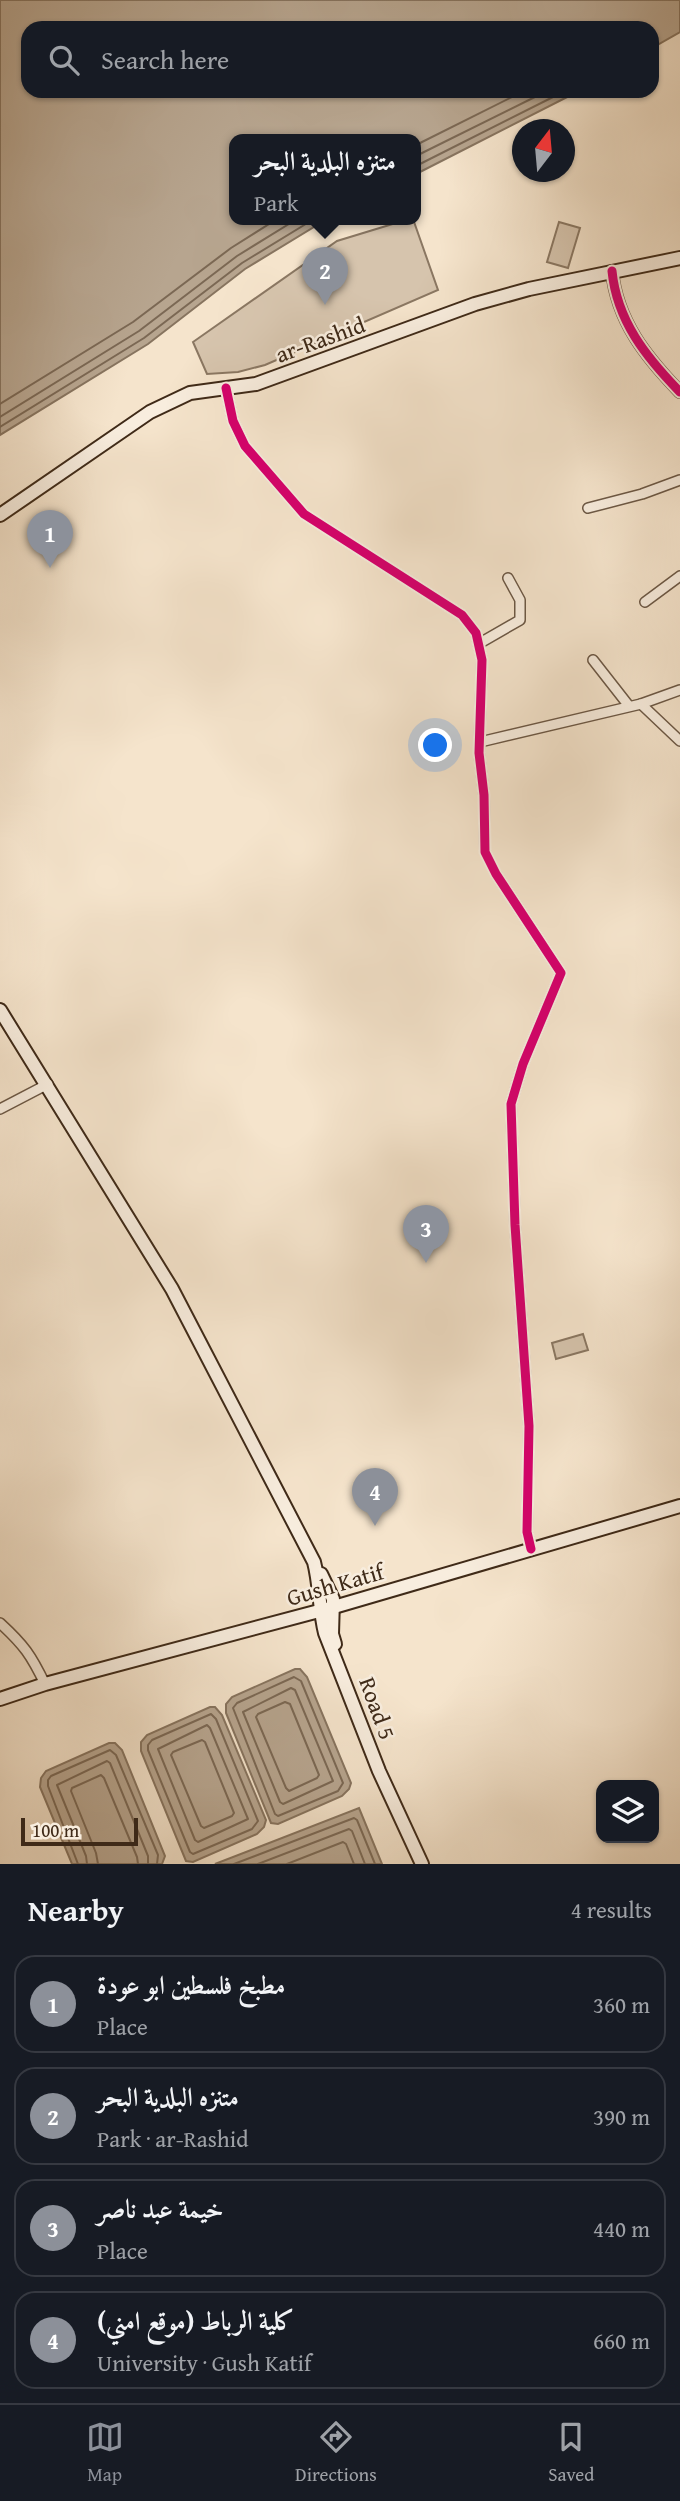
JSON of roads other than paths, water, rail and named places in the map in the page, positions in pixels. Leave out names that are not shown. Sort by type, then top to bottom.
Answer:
[{"type":"main road","name":"ar-Rashid","points":[[0,515],[150,412],[190,393],[257,384],[475,304],[612,271],[680,258]]},
{"type":"main road","name":"Road 5","points":[[0,1010],[172,1289],[333,1599],[332,1634],[342,1671],[379,1771],[422,1864]]},
{"type":"main road","name":"Gush Katif","points":[[0,1699],[334,1607],[680,1506]]},
{"type":"main road","points":[[314,1562],[319,1580],[320,1610],[325,1633],[342,1671]]},
{"type":"street","points":[[612,271],[615,296],[638,344],[680,392]]},
{"type":"street","points":[[226,388],[233,421],[245,446],[304,514],[462,615],[469,622],[480,643],[480,741],[485,852],[496,874],[561,973],[523,1064],[511,1104],[515,1225],[529,1426],[527,1532],[531,1549]]},
{"type":"street","points":[[588,509],[680,480]]},
{"type":"street","points":[[645,602],[680,576]]},
{"type":"street","points":[[480,643],[520,620],[520,600],[508,578]]},
{"type":"street","points":[[593,660],[629,706]]},
{"type":"street","points":[[480,741],[641,704],[680,690]]},
{"type":"street","points":[[641,704],[680,741]]},
{"type":"street","points":[[0,1109],[48,1084]]},
{"type":"street","points":[[0,1623],[28,1651],[44,1685]]},
{"type":"water","points":[[0,0],[680,0],[680,32],[659,44],[659,21],[21,21],[21,98],[565,98],[524,119],[512,119],[512,125],[421,171],[421,134],[229,134],[229,225],[317,225],[245,269],[148,344],[0,435]]},
{"type":"water","points":[[300,1669],[307,1677],[351,1783],[342,1796],[278,1824],[271,1823],[226,1713],[226,1704],[232,1697]]},
{"type":"water","points":[[215,1707],[222,1715],[266,1820],[264,1827],[257,1834],[193,1862],[186,1861],[141,1751],[141,1742],[147,1735]]},
{"type":"water","points":[[109,1743],[115,1743],[122,1750],[165,1856],[162,1864],[72,1864],[40,1787],[41,1778],[46,1771]]},
{"type":"water","points":[[359,1808],[382,1864],[215,1864]]},
{"type":"place","name":"متنزه البلدية البحر","points":[[325,305]]},
{"type":"place","name":"مطبخ فلسطين ابو عودة","points":[[50,568]]},
{"type":"place","name":"خيمة عبد ناصر","points":[[426,1263]]},
{"type":"place","name":"كلية الرباط (موقع امني)","points":[[375,1526]]}]
